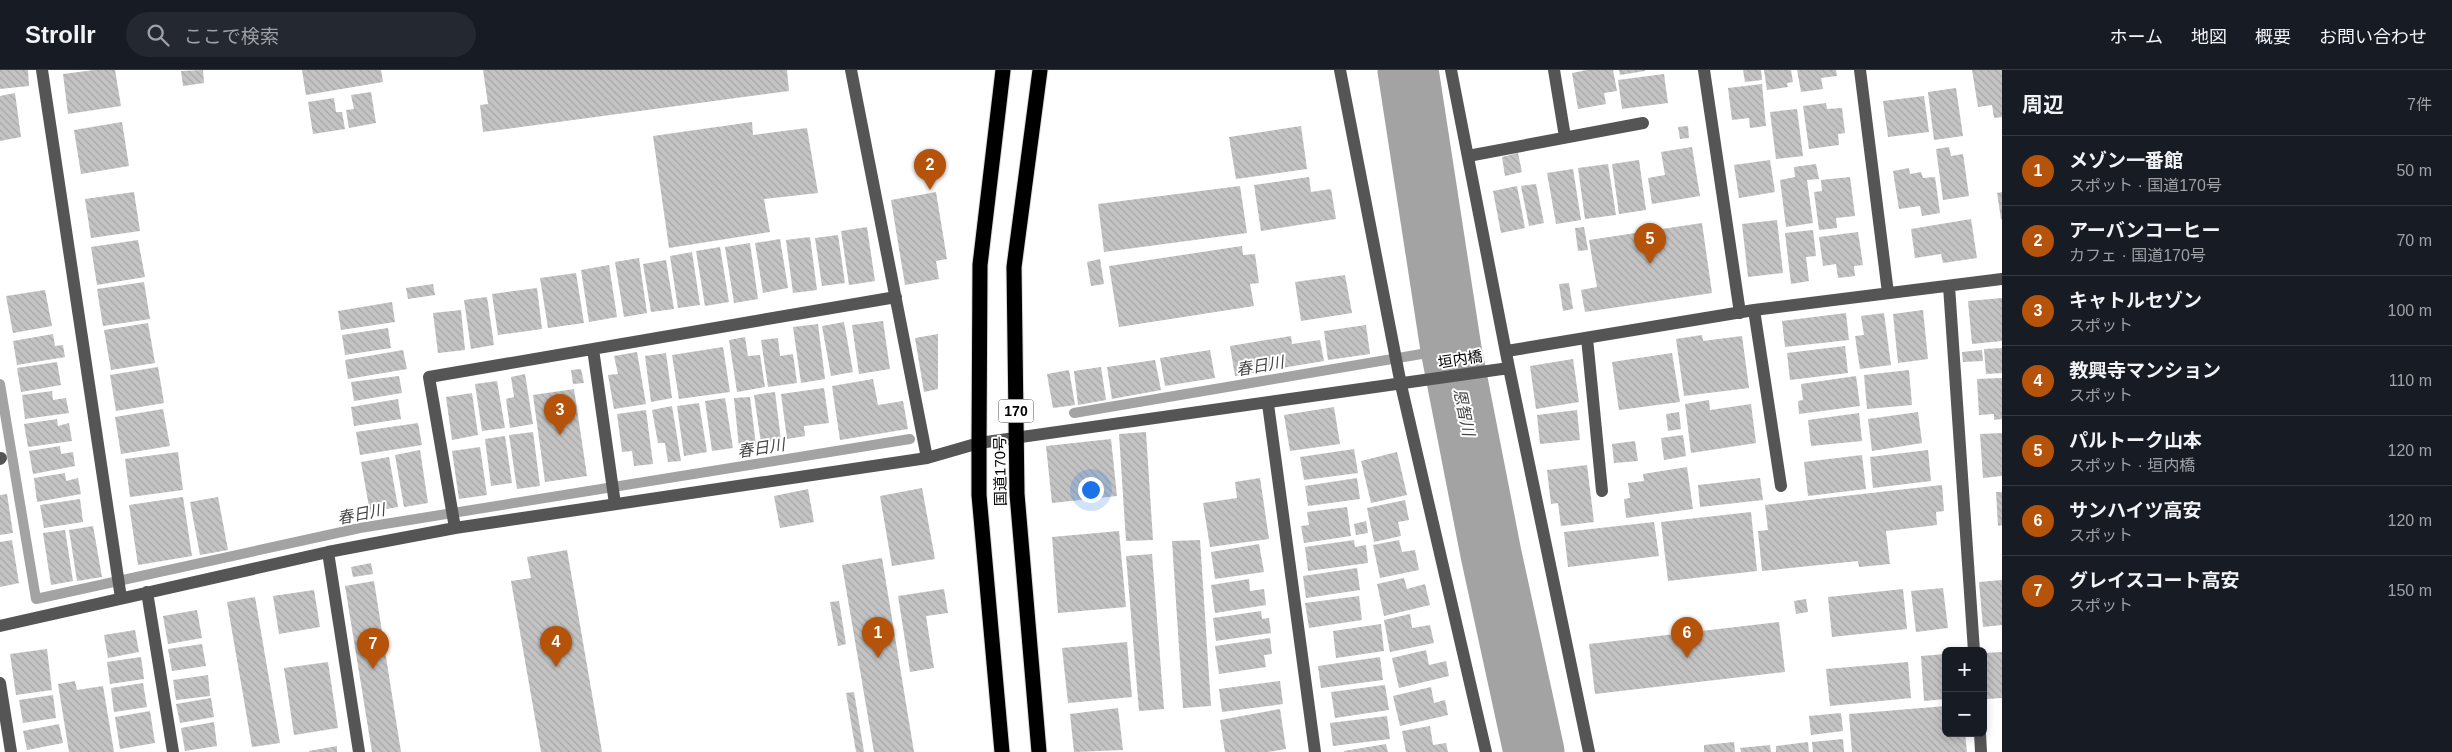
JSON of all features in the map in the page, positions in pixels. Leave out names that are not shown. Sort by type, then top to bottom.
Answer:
[{"type":"highway","name":"国道170号","points":[[1002,752],[979,495],[979,443],[980,265],[1003,70]]},
{"type":"highway","name":"国道170号","points":[[1039,752],[1017,494],[1014,267],[1040,70]]},
{"type":"street","points":[[42,70],[119,586]]},
{"type":"street","points":[[852,70],[928,458]]},
{"type":"street","points":[[1340,70],[1401,385],[1486,752]]},
{"type":"street","points":[[1451,70],[1509,368],[1589,752]]},
{"type":"street","points":[[1554,70],[1565,137]]},
{"type":"street","points":[[1704,70],[1740,313]]},
{"type":"street","points":[[1860,70],[1888,293]]},
{"type":"street","points":[[1468,156],[1643,123]]},
{"type":"street","points":[[1507,351],[1754,310],[2002,279]]},
{"type":"street","points":[[1949,286],[1974,647]]},
{"type":"street","points":[[456,528],[429,377],[896,297]]},
{"type":"street","points":[[1754,310],[1782,486]]},
{"type":"street","points":[[1586,338],[1602,491]]},
{"type":"street","points":[[593,349],[615,504]]},
{"type":"street","name":"垣内橋","points":[[0,626],[119,586],[147,592],[328,552],[456,528],[928,458],[979,443],[1417,383],[1509,368]]},
{"type":"street","points":[[1268,404],[1315,752]]},
{"type":"street","points":[[328,552],[359,752]]},
{"type":"street","points":[[147,592],[173,752]]},
{"type":"street","points":[[0,683],[11,752]]},
{"type":"street","points":[[1980,737],[1981,752]]},
{"type":"building","points":[[0,70],[28,70],[29,86],[0,89]]},
{"type":"building","points":[[94,70],[115,70],[121,106],[68,114],[63,74]]},
{"type":"building","points":[[203,70],[204,83],[183,86],[181,71]]},
{"type":"building","points":[[302,70],[381,70],[383,82],[306,95]]},
{"type":"building","points":[[483,70],[787,70],[789,91],[483,132],[480,105],[488,104]]},
{"type":"building","points":[[1587,70],[1613,70],[1617,91],[1604,93],[1606,104],[1578,109],[1572,73]]},
{"type":"building","points":[[1619,70],[1645,70],[1645,71],[1620,75]]},
{"type":"building","points":[[1743,70],[1761,70],[1762,80],[1745,82]]},
{"type":"building","points":[[1764,70],[1791,70],[1793,82],[1787,83],[1788,87],[1767,90]]},
{"type":"building","points":[[1797,70],[1836,70],[1837,76],[1821,78],[1823,89],[1801,92]]},
{"type":"building","points":[[1972,70],[2002,70],[2002,117],[1994,118],[1992,105],[1978,107]]},
{"type":"building","points":[[1664,74],[1668,103],[1622,109],[1618,80]]},
{"type":"building","points":[[1762,84],[1766,126],[1750,128],[1749,118],[1732,120],[1728,88]]},
{"type":"building","points":[[1956,88],[1963,136],[1934,140],[1928,92]]},
{"type":"building","points":[[371,92],[376,123],[349,128],[346,110],[354,109],[351,95]]},
{"type":"building","points":[[15,93],[21,137],[0,141],[0,96]]},
{"type":"building","points":[[1924,96],[1929,132],[1888,137],[1883,101]]},
{"type":"building","points":[[334,98],[336,112],[342,112],[345,129],[313,134],[308,102]]},
{"type":"building","points":[[1826,103],[1827,109],[1842,108],[1845,133],[1838,134],[1839,145],[1809,149],[1803,106]]},
{"type":"building","points":[[1797,109],[1803,156],[1776,159],[1770,112]]},
{"type":"building","points":[[122,122],[129,166],[81,174],[74,130]]},
{"type":"building","points":[[752,122],[753,135],[807,128],[818,193],[764,199],[770,232],[669,248],[653,136]]},
{"type":"building","points":[[1301,126],[1307,169],[1236,179],[1229,137]]},
{"type":"building","points":[[1688,126],[1689,138],[1680,139],[1678,127]]},
{"type":"building","points":[[1692,147],[1700,196],[1652,204],[1648,178],[1665,175],[1661,152]]},
{"type":"building","points":[[1949,147],[1951,156],[1963,154],[1969,196],[1943,200],[1936,149]]},
{"type":"building","points":[[1518,153],[1522,172],[1505,176],[1502,157]]},
{"type":"building","points":[[1639,160],[1646,210],[1619,214],[1612,164]]},
{"type":"building","points":[[1770,160],[1775,192],[1739,198],[1734,165]]},
{"type":"building","points":[[1608,164],[1616,215],[1585,219],[1578,168]]},
{"type":"building","points":[[1816,164],[1819,179],[1807,180],[1813,223],[1786,227],[1780,180],[1795,177],[1794,167]]},
{"type":"building","points":[[1909,168],[1910,174],[1921,172],[1923,178],[1935,177],[1940,213],[1922,216],[1920,206],[1899,209],[1893,171]]},
{"type":"building","points":[[1573,169],[1581,220],[1556,224],[1547,173]]},
{"type":"building","points":[[1309,177],[1311,192],[1331,189],[1336,219],[1261,231],[1254,185]]},
{"type":"building","points":[[1850,177],[1855,216],[1836,218],[1837,228],[1819,230],[1814,192],[1822,191],[1821,180]]},
{"type":"building","points":[[1536,184],[1544,223],[1529,226],[1521,186]]},
{"type":"building","points":[[1240,186],[1247,233],[1104,252],[1098,204]]},
{"type":"building","points":[[1517,186],[1525,228],[1501,233],[1493,191]]},
{"type":"building","points":[[134,192],[140,231],[91,238],[85,199]]},
{"type":"building","points":[[936,192],[947,259],[936,261],[939,279],[905,285],[891,200]]},
{"type":"building","points":[[2002,192],[2002,219],[2001,219],[1997,193]]},
{"type":"building","points":[[1971,219],[1977,258],[1943,263],[1941,254],[1915,258],[1911,229]]},
{"type":"building","points":[[1777,220],[1783,273],[1748,277],[1742,224]]},
{"type":"building","points":[[1702,223],[1712,293],[1585,312],[1581,290],[1597,287],[1589,240]]},
{"type":"building","points":[[867,227],[875,281],[849,285],[841,231]]},
{"type":"building","points":[[1584,227],[1588,250],[1578,251],[1575,228]]},
{"type":"building","points":[[1813,230],[1816,256],[1806,257],[1809,281],[1791,284],[1785,233]]},
{"type":"building","points":[[1858,232],[1863,265],[1854,266],[1855,276],[1838,278],[1836,264],[1823,266],[1819,237]]},
{"type":"building","points":[[838,235],[845,283],[822,286],[815,238]]},
{"type":"building","points":[[810,237],[817,290],[793,293],[786,240]]},
{"type":"building","points":[[780,239],[788,288],[763,293],[755,243]]},
{"type":"building","points":[[138,240],[145,277],[97,285],[91,247]]},
{"type":"building","points":[[750,243],[758,299],[734,303],[725,247]]},
{"type":"building","points":[[1242,246],[1243,255],[1255,254],[1259,283],[1250,284],[1254,306],[1119,327],[1109,266]]},
{"type":"building","points":[[720,247],[729,302],[705,306],[696,251]]},
{"type":"building","points":[[692,252],[700,305],[678,308],[670,256]]},
{"type":"building","points":[[639,258],[647,313],[624,317],[615,262]]},
{"type":"building","points":[[1100,259],[1104,284],[1091,286],[1087,262]]},
{"type":"building","points":[[666,260],[674,309],[651,312],[643,264]]},
{"type":"building","points":[[609,265],[617,317],[589,322],[581,270]]},
{"type":"building","points":[[576,273],[584,323],[548,328],[540,278]]},
{"type":"building","points":[[1345,275],[1352,313],[1301,321],[1295,282]]},
{"type":"building","points":[[144,282],[150,319],[103,326],[97,289]]},
{"type":"building","points":[[1569,283],[1573,309],[1563,311],[1559,284]]},
{"type":"building","points":[[433,284],[435,295],[408,299],[406,288]]},
{"type":"building","points":[[537,288],[542,329],[498,335],[492,294]]},
{"type":"building","points":[[45,290],[52,326],[13,333],[6,296]]},
{"type":"building","points":[[487,297],[494,345],[471,349],[464,300]]},
{"type":"building","points":[[2002,298],[2002,341],[1972,344],[1968,301]]},
{"type":"building","points":[[392,302],[395,322],[341,330],[338,311]]},
{"type":"building","points":[[461,310],[465,350],[438,353],[433,313]]},
{"type":"building","points":[[1923,310],[1928,359],[1898,363],[1893,314]]},
{"type":"building","points":[[1846,313],[1849,340],[1785,347],[1782,321]]},
{"type":"building","points":[[1884,313],[1891,365],[1860,369],[1855,336],[1864,335],[1861,316]]},
{"type":"building","points":[[883,321],[890,369],[859,374],[852,325]]},
{"type":"building","points":[[844,322],[853,372],[831,376],[822,326]]},
{"type":"building","points":[[148,323],[155,363],[111,370],[104,330]]},
{"type":"building","points":[[818,324],[825,379],[801,383],[793,327]]},
{"type":"building","points":[[1366,325],[1370,354],[1328,360],[1324,331]]},
{"type":"building","points":[[388,328],[391,348],[345,355],[342,335]]},
{"type":"building","points":[[53,334],[55,346],[63,345],[65,357],[17,365],[13,341]]},
{"type":"building","points":[[938,334],[938,389],[924,392],[915,338]]},
{"type":"building","points":[[1702,335],[1703,341],[1742,336],[1749,388],[1684,396],[1676,339]]},
{"type":"building","points":[[1291,336],[1292,344],[1320,340],[1324,361],[1235,376],[1230,346]]},
{"type":"building","points":[[745,337],[748,356],[760,355],[765,387],[737,392],[729,340]]},
{"type":"building","points":[[778,338],[780,356],[793,354],[797,383],[768,387],[761,340]]},
{"type":"building","points":[[1845,346],[1848,373],[1790,380],[1787,353]]},
{"type":"building","points":[[723,347],[730,392],[679,399],[672,355]]},
{"type":"building","points":[[2002,348],[2002,373],[1986,374],[1984,349]]},
{"type":"building","points":[[403,350],[407,369],[348,379],[345,360]]},
{"type":"building","points":[[1210,350],[1215,378],[1165,386],[1160,358]]},
{"type":"building","points":[[1982,350],[1983,361],[1963,362],[1962,352]]},
{"type":"building","points":[[637,352],[646,404],[614,409],[608,375],[618,374],[614,356]]},
{"type":"building","points":[[666,353],[672,398],[651,402],[645,356]]},
{"type":"building","points":[[1672,353],[1680,402],[1619,410],[1612,362]]},
{"type":"building","points":[[1573,359],[1579,402],[1536,409],[1530,366]]},
{"type":"building","points":[[1155,360],[1161,390],[1112,399],[1107,367]]},
{"type":"building","points":[[57,362],[61,385],[21,392],[17,368]]},
{"type":"building","points":[[158,367],[164,403],[116,411],[110,375]]},
{"type":"building","points":[[1101,367],[1106,400],[1078,405],[1074,371]]},
{"type":"building","points":[[581,369],[584,383],[573,384],[571,370]]},
{"type":"building","points":[[1069,370],[1075,405],[1053,408],[1047,374]]},
{"type":"building","points":[[1909,370],[1912,405],[1867,409],[1864,375]]},
{"type":"building","points":[[525,374],[533,424],[510,428],[506,399],[514,397],[511,377]]},
{"type":"building","points":[[399,376],[402,393],[354,401],[351,382]]},
{"type":"building","points":[[1856,376],[1860,406],[1799,414],[1798,401],[1803,400],[1801,384]]},
{"type":"building","points":[[2002,378],[2002,419],[1994,420],[1994,414],[1979,415],[1977,379]]},
{"type":"building","points":[[873,379],[878,405],[903,401],[908,429],[840,440],[832,386]]},
{"type":"building","points":[[497,381],[505,428],[482,431],[475,384]]},
{"type":"building","points":[[824,388],[829,423],[804,426],[805,436],[787,439],[781,394]]},
{"type":"building","points":[[574,389],[587,476],[545,482],[533,395]]},
{"type":"building","points":[[52,391],[53,400],[66,398],[69,413],[25,419],[22,395]]},
{"type":"building","points":[[775,392],[781,440],[761,443],[754,395]]},
{"type":"building","points":[[472,393],[478,435],[452,440],[446,397]]},
{"type":"building","points":[[750,397],[756,445],[739,447],[734,398]]},
{"type":"building","points":[[725,398],[733,448],[712,451],[705,401]]},
{"type":"building","points":[[398,399],[401,419],[354,426],[351,407]]},
{"type":"building","points":[[1709,400],[1710,410],[1751,404],[1756,443],[1691,453],[1685,404]]},
{"type":"building","points":[[699,403],[707,452],[684,456],[677,406]]},
{"type":"building","points":[[672,406],[681,461],[668,462],[665,443],[658,443],[652,410]]},
{"type":"building","points":[[1334,407],[1340,444],[1290,451],[1284,415]]},
{"type":"building","points":[[163,409],[170,446],[121,454],[115,417]]},
{"type":"building","points":[[646,410],[653,464],[634,466],[632,451],[622,452],[617,414]]},
{"type":"building","points":[[1577,410],[1580,440],[1540,444],[1537,415]]},
{"type":"building","points":[[1679,412],[1681,429],[1668,431],[1666,414]]},
{"type":"building","points":[[1918,412],[1922,443],[1872,451],[1868,419]]},
{"type":"building","points":[[1859,413],[1862,441],[1811,446],[1808,420]]},
{"type":"building","points":[[57,419],[58,426],[69,423],[72,441],[28,447],[24,424]]},
{"type":"building","points":[[418,423],[422,445],[360,455],[356,432]]},
{"type":"building","points":[[533,432],[540,486],[517,489],[509,435]]},
{"type":"building","points":[[1146,432],[1153,540],[1126,541],[1119,434]]},
{"type":"building","points":[[2002,433],[2002,476],[1983,478],[1980,434]]},
{"type":"building","points":[[1683,435],[1686,456],[1664,460],[1661,438]]},
{"type":"building","points":[[505,436],[512,483],[491,486],[485,439]]},
{"type":"building","points":[[1111,439],[1117,496],[1052,503],[1046,446]]},
{"type":"building","points":[[1635,441],[1638,461],[1614,463],[1612,444]]},
{"type":"building","points":[[60,446],[61,454],[73,452],[75,466],[33,474],[29,451]]},
{"type":"building","points":[[480,447],[487,495],[459,499],[452,451]]},
{"type":"building","points":[[1354,449],[1358,473],[1304,480],[1300,457]]},
{"type":"building","points":[[420,450],[428,503],[404,507],[395,455]]},
{"type":"building","points":[[1928,450],[1931,481],[1873,488],[1870,457]]},
{"type":"building","points":[[178,452],[183,490],[130,497],[125,459]]},
{"type":"building","points":[[1397,452],[1407,495],[1371,503],[1361,461]]},
{"type":"building","points":[[1862,455],[1866,489],[1808,496],[1804,462]]},
{"type":"building","points":[[389,457],[398,507],[370,512],[361,462]]},
{"type":"building","points":[[1587,465],[1594,522],[1561,526],[1558,503],[1551,504],[1547,470]]},
{"type":"building","points":[[1687,467],[1693,509],[1626,518],[1624,499],[1630,498],[1628,483],[1644,481],[1643,474]]},
{"type":"building","points":[[65,473],[66,481],[78,478],[81,494],[37,502],[34,478]]},
{"type":"building","points":[[1260,478],[1269,539],[1210,547],[1203,503],[1237,498],[1235,482]]},
{"type":"building","points":[[1357,478],[1360,499],[1308,506],[1305,486]]},
{"type":"building","points":[[1760,478],[1763,500],[1700,507],[1698,485]]},
{"type":"building","points":[[1942,485],[1944,511],[1936,512],[1937,525],[1886,531],[1890,564],[1859,567],[1858,561],[1762,571],[1758,531],[1768,530],[1765,505]]},
{"type":"building","points":[[922,488],[935,559],[892,566],[880,496]]},
{"type":"building","points":[[808,489],[814,522],[780,528],[774,496]]},
{"type":"building","points":[[1996,492],[2002,492],[2002,525],[1998,526]]},
{"type":"building","points":[[7,494],[13,533],[0,535],[0,495]]},
{"type":"building","points":[[183,497],[192,556],[138,565],[129,505]]},
{"type":"building","points":[[218,497],[228,550],[200,555],[190,502]]},
{"type":"building","points":[[80,499],[83,522],[44,528],[40,505]]},
{"type":"building","points":[[1405,500],[1409,520],[1398,522],[1401,536],[1374,542],[1367,508]]},
{"type":"building","points":[[1347,507],[1351,536],[1304,543],[1301,526],[1309,525],[1307,512]]},
{"type":"building","points":[[1751,512],[1757,571],[1668,581],[1661,522]]},
{"type":"building","points":[[1366,521],[1368,533],[1356,535],[1354,524]]},
{"type":"building","points":[[1654,522],[1659,556],[1568,567],[1564,532]]},
{"type":"building","points":[[93,526],[102,577],[77,581],[69,530]]},
{"type":"building","points":[[65,530],[73,581],[51,585],[43,533]]},
{"type":"building","points":[[1119,531],[1126,607],[1058,613],[1052,537]]},
{"type":"building","points":[[12,540],[19,583],[0,587],[0,542]]},
{"type":"building","points":[[1200,540],[1211,706],[1183,708],[1172,541]]},
{"type":"building","points":[[1354,540],[1355,547],[1366,545],[1368,563],[1308,571],[1305,547]]},
{"type":"building","points":[[1399,540],[1402,552],[1415,550],[1419,570],[1380,578],[1373,545]]},
{"type":"building","points":[[1259,544],[1264,572],[1215,579],[1211,552]]},
{"type":"building","points":[[567,550],[602,752],[541,752],[511,581],[531,578],[527,557]]},
{"type":"building","points":[[1152,554],[1164,709],[1139,711],[1126,556]]},
{"type":"building","points":[[882,558],[914,752],[874,752],[842,565]]},
{"type":"building","points":[[371,563],[373,574],[353,577],[351,567]]},
{"type":"building","points":[[1357,568],[1360,590],[1306,598],[1303,576]]},
{"type":"building","points":[[1404,578],[1407,589],[1425,584],[1430,605],[1384,616],[1377,584]]},
{"type":"building","points":[[1249,579],[1250,591],[1264,589],[1266,605],[1215,613],[1211,585]]},
{"type":"building","points":[[2002,580],[2002,625],[1983,627],[1979,582]]},
{"type":"building","points":[[374,581],[401,752],[372,752],[345,586]]},
{"type":"building","points":[[1943,588],[1948,628],[1916,632],[1911,591]]},
{"type":"building","points":[[944,589],[948,613],[926,616],[934,668],[910,672],[898,596]]},
{"type":"building","points":[[1903,589],[1907,629],[1832,637],[1828,597]]},
{"type":"building","points":[[314,590],[320,627],[279,634],[273,596]]},
{"type":"building","points":[[1359,596],[1362,620],[1309,628],[1305,603]]},
{"type":"building","points":[[255,597],[280,743],[252,747],[227,602]]},
{"type":"building","points":[[1806,599],[1808,612],[1796,614],[1794,601]]},
{"type":"building","points":[[839,601],[846,644],[838,646],[830,602]]},
{"type":"building","points":[[197,610],[202,638],[168,644],[163,616]]},
{"type":"building","points":[[1261,611],[1262,619],[1269,618],[1271,633],[1216,641],[1213,618]]},
{"type":"building","points":[[1410,614],[1412,628],[1430,625],[1434,643],[1390,652],[1384,620]]},
{"type":"building","points":[[1779,622],[1785,672],[1595,694],[1589,644]]},
{"type":"building","points":[[1381,624],[1384,651],[1336,658],[1333,631]]},
{"type":"building","points":[[135,630],[139,652],[108,658],[104,635]]},
{"type":"building","points":[[1270,638],[1272,654],[1264,655],[1266,667],[1219,674],[1215,646]]},
{"type":"building","points":[[1127,642],[1132,697],[1068,703],[1062,648]]},
{"type":"building","points":[[202,644],[206,666],[172,671],[168,649]]},
{"type":"building","points":[[47,649],[52,690],[16,695],[10,654]]},
{"type":"building","points":[[1426,650],[1429,665],[1446,661],[1449,676],[1399,688],[1392,658]]},
{"type":"building","points":[[2002,652],[2002,698],[1987,699],[1987,653]]},
{"type":"building","points":[[1942,654],[1942,699],[1924,701],[1921,656]]},
{"type":"building","points":[[141,657],[144,679],[110,684],[107,662]]},
{"type":"building","points":[[1380,657],[1383,680],[1321,688],[1318,666]]},
{"type":"building","points":[[328,662],[338,728],[294,735],[284,668]]},
{"type":"building","points":[[1908,662],[1911,698],[1830,706],[1826,669]]},
{"type":"building","points":[[208,675],[210,696],[176,700],[173,680]]},
{"type":"building","points":[[75,681],[77,690],[103,686],[114,752],[69,752],[58,684]]},
{"type":"building","points":[[1280,681],[1283,704],[1222,712],[1219,689]]},
{"type":"building","points":[[143,683],[147,707],[114,712],[111,688]]},
{"type":"building","points":[[1385,685],[1389,710],[1335,718],[1331,692]]},
{"type":"building","points":[[1431,687],[1434,703],[1445,700],[1448,715],[1400,726],[1393,696]]},
{"type":"building","points":[[854,692],[864,752],[856,752],[846,693]]},
{"type":"building","points":[[53,695],[56,718],[23,723],[19,700]]},
{"type":"building","points":[[211,698],[214,717],[180,723],[176,704]]},
{"type":"building","points":[[1942,706],[1942,737],[1965,737],[1967,752],[1852,752],[1849,714]]},
{"type":"building","points":[[1118,708],[1123,750],[1074,752],[1070,714]]},
{"type":"building","points":[[1280,709],[1286,749],[1268,752],[1225,752],[1220,720]]},
{"type":"building","points":[[150,711],[155,743],[120,749],[115,717]]},
{"type":"building","points":[[1841,713],[1843,731],[1811,735],[1809,716]]},
{"type":"building","points":[[1387,716],[1390,739],[1333,746],[1330,723]]},
{"type":"building","points":[[214,722],[217,746],[185,751],[181,728]]},
{"type":"building","points":[[59,724],[63,743],[27,750],[23,731]]},
{"type":"building","points":[[1430,726],[1433,745],[1446,743],[1448,752],[1406,752],[1402,731]]},
{"type":"building","points":[[1843,739],[1844,752],[1813,752],[1812,742]]},
{"type":"building","points":[[1734,742],[1735,752],[1704,752],[1704,745]]},
{"type":"building","points":[[1808,742],[1809,752],[1776,752],[1776,746]]},
{"type":"building","points":[[1386,744],[1388,752],[1344,752],[1344,751]]},
{"type":"building","points":[[1770,745],[1771,752],[1741,752],[1740,748]]},
{"type":"building","points":[[337,746],[337,752],[309,752],[309,751]]},
{"type":"waterway","name":"恩智川","points":[[1408,70],[1451,349],[1491,554],[1534,752]]},
{"type":"waterway","name":"春日川","points":[[1074,413],[1451,349]]},
{"type":"waterway","name":"春日川","points":[[0,384],[36,599],[360,528],[910,439]]},
{"type":"place","name":"アーバンコーヒー","points":[[930,190]]},
{"type":"place","name":"パルトーク山本","points":[[1650,264]]},
{"type":"place","name":"キャトルセゾン","points":[[560,435]]},
{"type":"place","name":"メゾン一番館","points":[[878,658]]},
{"type":"place","name":"サンハイツ高安","points":[[1687,658]]},
{"type":"place","name":"教興寺マンション","points":[[556,667]]},
{"type":"place","name":"グレイスコート高安","points":[[373,669]]}]
